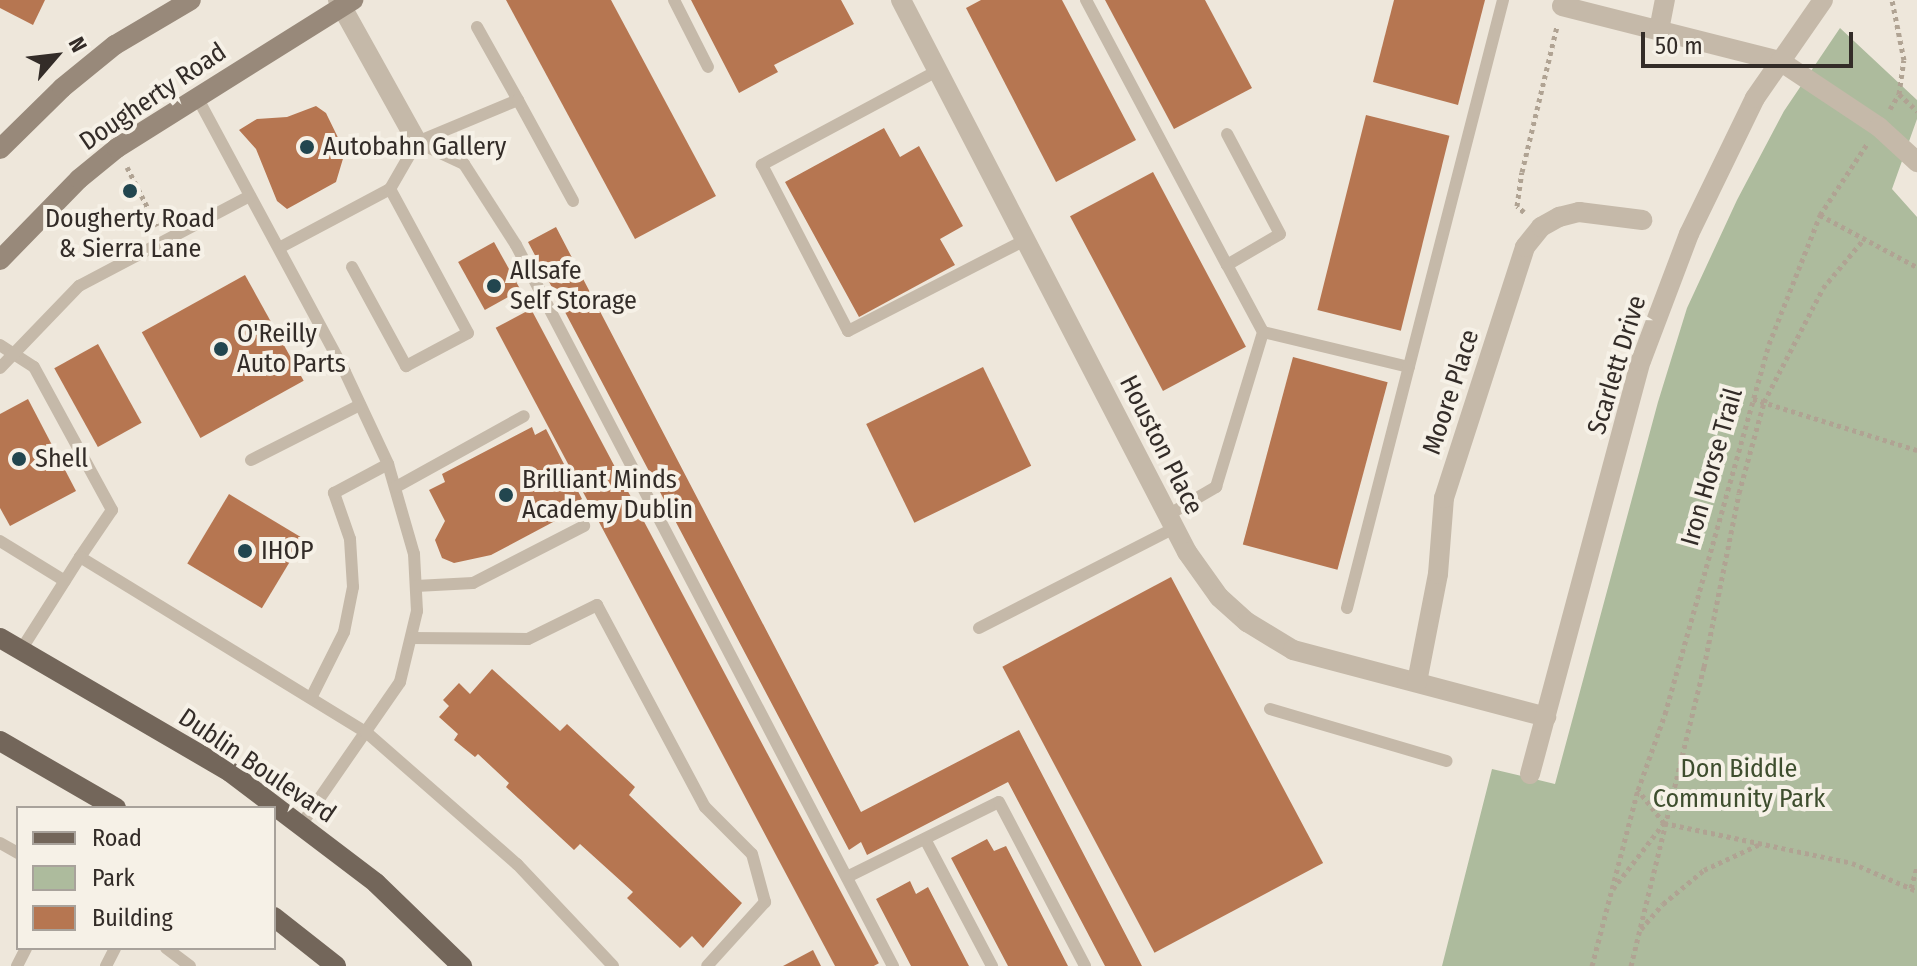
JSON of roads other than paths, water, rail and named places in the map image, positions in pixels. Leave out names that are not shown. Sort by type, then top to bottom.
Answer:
[{"type":"main road","points":[[0,149],[62,88],[115,45],[191,0]]},
{"type":"main road","name":"Dougherty Road","points":[[0,260],[79,179],[117,148],[344,2]]},
{"type":"main road","name":"Dublin Boulevard","points":[[0,638],[230,772],[276,806]]},
{"type":"main road","points":[[0,741],[113,806]]},
{"type":"main road","name":"Dublin Boulevard","points":[[276,806],[376,883],[462,966]]},
{"type":"main road","points":[[276,919],[336,966]]},
{"type":"street","name":"Houston Place","points":[[901,0],[1171,522],[1219,597],[1247,622],[1293,650],[1546,717]]},
{"type":"street","points":[[1659,30],[1665,0]]},
{"type":"street","name":"Scarlett Drive","points":[[1530,774],[1641,361],[1689,234],[1755,98],[1823,0]]},
{"type":"street","points":[[344,2],[417,142]]},
{"type":"street","points":[[1562,6],[1780,61],[1879,127],[1917,162]]},
{"type":"street","name":"Moore Place","points":[[1417,682],[1438,574],[1444,498],[1525,247],[1539,231],[1559,217],[1579,212],[1642,220]]},
{"type":"lane","points":[[674,0],[708,67]]},
{"type":"lane","points":[[979,628],[1171,522],[1216,487],[1263,332],[1086,0]]},
{"type":"lane","points":[[1347,608],[1503,0]]},
{"type":"lane","points":[[477,27],[573,201]]},
{"type":"lane","points":[[937,71],[762,165],[848,331],[1025,240]]},
{"type":"lane","points":[[197,97],[360,405],[388,464],[412,538],[417,611],[400,682],[301,825]]},
{"type":"lane","points":[[279,248],[390,189],[417,142],[518,100]]},
{"type":"lane","points":[[1227,134],[1280,234],[1227,265]]},
{"type":"lane","points":[[417,142],[464,164],[516,245],[893,966]]},
{"type":"lane","points":[[352,267],[406,366],[468,333],[390,189]]},
{"type":"lane","points":[[0,368],[79,286],[250,196]]},
{"type":"lane","points":[[1263,332],[1409,367]]},
{"type":"lane","points":[[0,345],[34,367],[112,510],[21,650]]},
{"type":"lane","points":[[251,460],[360,405]]},
{"type":"lane","points":[[396,487],[524,416]]},
{"type":"lane","points":[[311,698],[344,632],[353,587],[350,539],[334,493],[388,464]]},
{"type":"lane","points":[[416,586],[473,583],[584,526]]},
{"type":"lane","points":[[0,541],[65,581]]},
{"type":"lane","points":[[80,557],[366,732],[517,864],[613,966]]},
{"type":"lane","points":[[411,638],[528,639],[597,605],[705,807],[752,854],[765,902],[707,966]]},
{"type":"lane","points":[[1270,709],[1447,761]]},
{"type":"lane","points":[[847,877],[999,802],[1085,966]]},
{"type":"lane","points":[[925,839],[992,966]]},
{"type":"lane","points":[[169,950],[190,966]]},
{"type":"place","name":"Autobahn Gallery","points":[[307,147]]},
{"type":"place","name":"Dougherty Road & Sierra Lane","points":[[130,191]]},
{"type":"place","name":"Allsafe Self Storage","points":[[494,286]]},
{"type":"place","name":"O'Reilly Auto Parts","points":[[221,349]]},
{"type":"place","name":"Shell","points":[[19,459]]},
{"type":"place","name":"Brilliant Minds Academy Dublin","points":[[506,495]]},
{"type":"place","name":"IHOP","points":[[245,551]]},
{"type":"park label","name":"Don Biddle Community Park","points":[[1739,784]]}]
